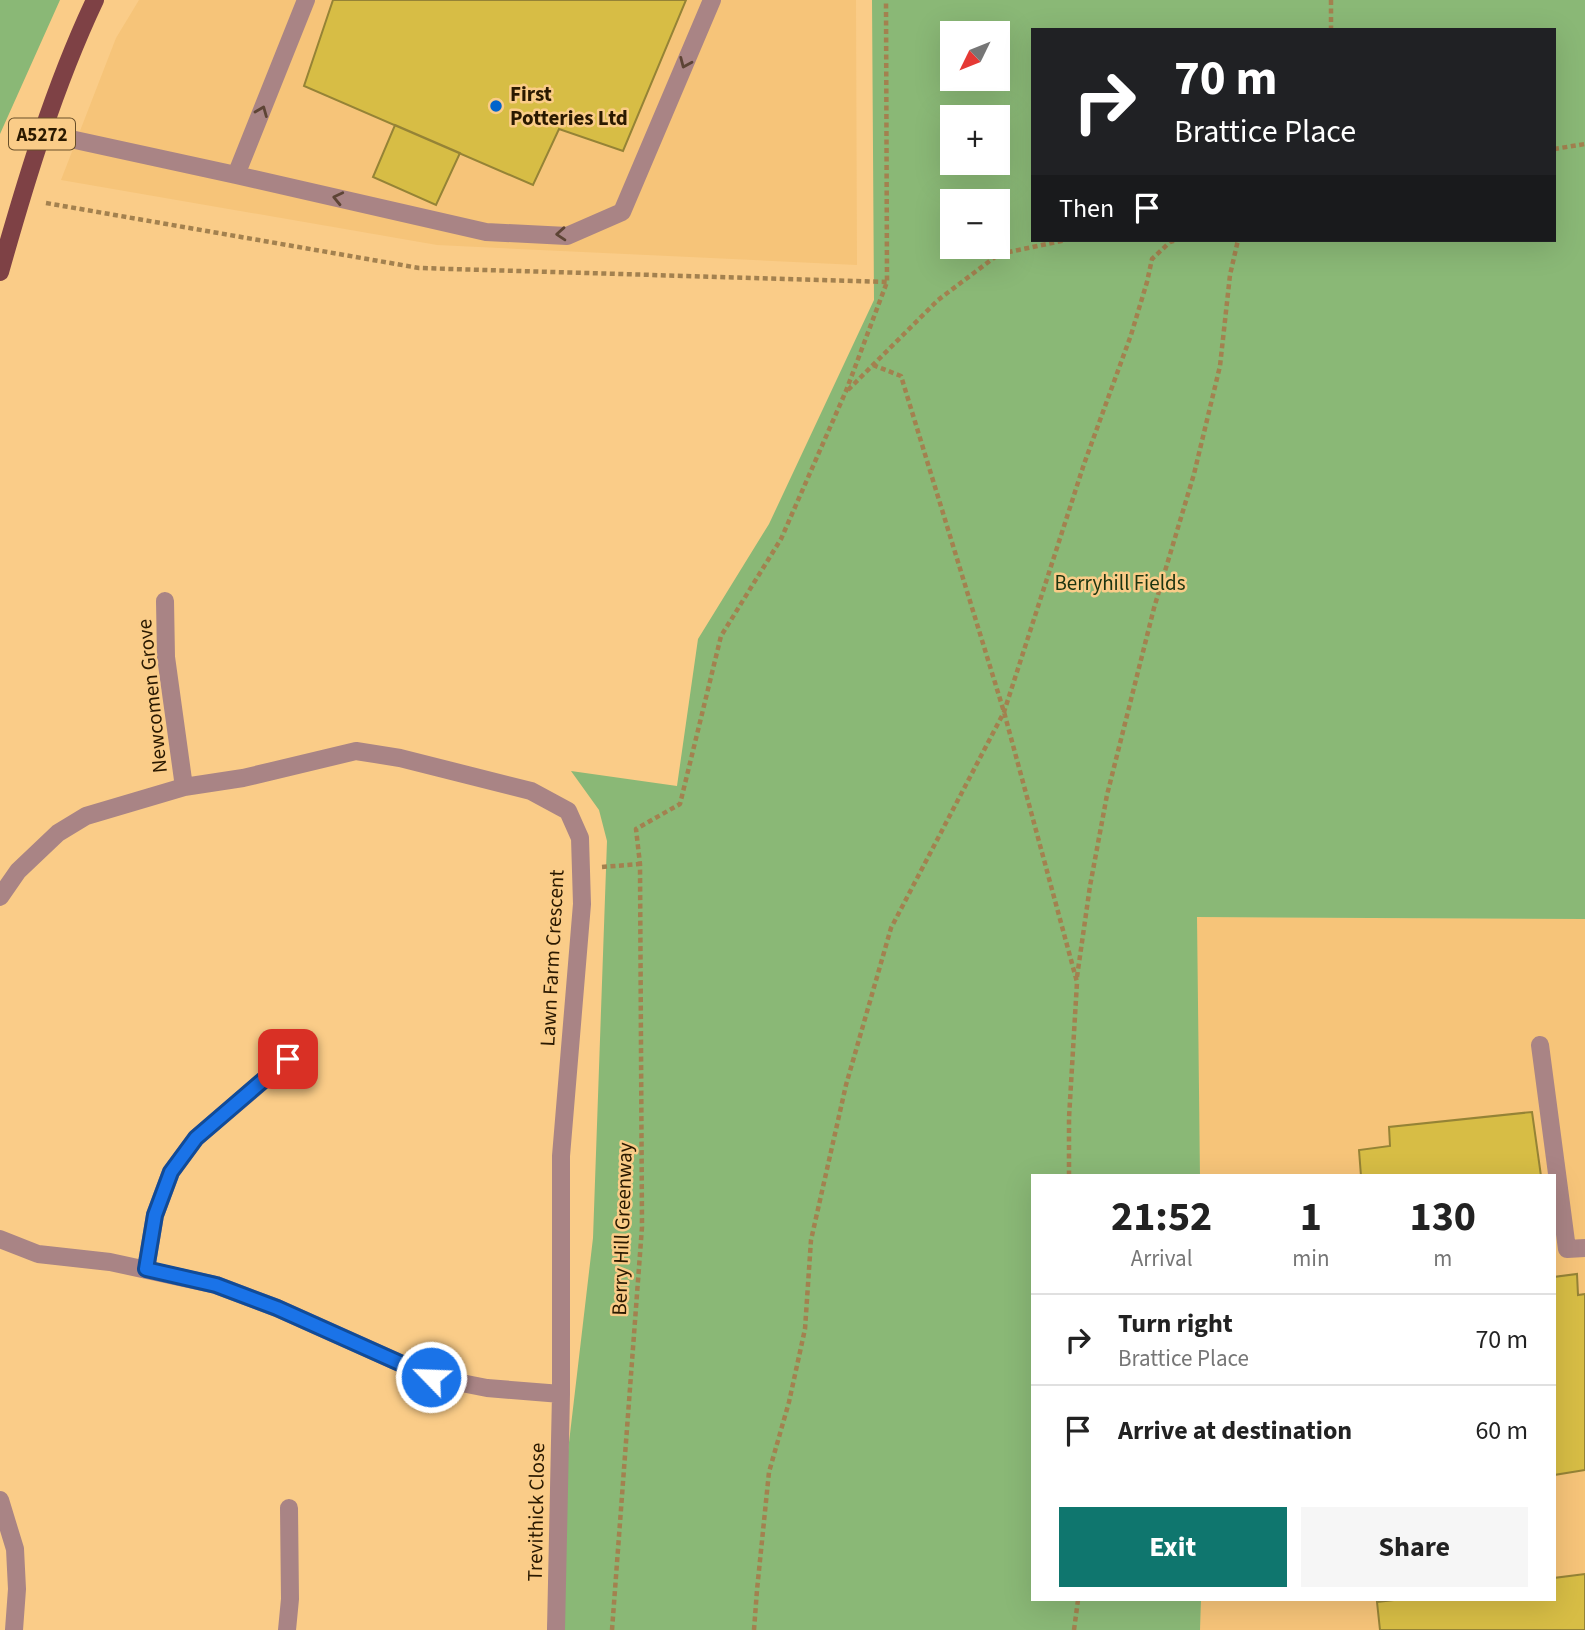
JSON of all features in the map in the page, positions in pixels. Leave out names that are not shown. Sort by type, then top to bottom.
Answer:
[{"type":"main road","name":"A5272","points":[[0,272],[43,133],[79,33],[95,0]]},
{"type":"street","points":[[236,175],[306,0]]},
{"type":"street","points":[[43,133],[486,232],[567,236],[622,212],[712,0]]},
{"type":"street","name":"Newcomen Grove","points":[[165,600],[166,657],[184,787]]},
{"type":"street","name":"Lawn Farm Crescent","points":[[0,897],[18,871],[58,833],[86,816],[184,787],[243,778],[356,751],[400,758],[531,790],[568,811],[579,838],[582,904],[561,1156],[561,1394]]},
{"type":"street","points":[[146,1269],[155,1215],[171,1172],[196,1138],[307,1043]]},
{"type":"street","points":[[1540,1045],[1567,1249],[1585,1248]]},
{"type":"street","points":[[0,1239],[38,1254],[110,1262],[216,1285],[277,1308],[431,1377],[487,1388],[561,1394]]},
{"type":"street","name":"Trevithick Close","points":[[556,1630],[561,1394]]},
{"type":"street","points":[[0,1500],[15,1549],[17,1589],[14,1630]]},
{"type":"street","points":[[287,1630],[290,1599],[289,1508]]},
{"type":"path","points":[[846,391],[887,282],[886,0]]},
{"type":"path","points":[[1331,0],[1331,28]]},
{"type":"path","points":[[1556,149],[1585,144]]},
{"type":"path","points":[[21,198],[419,268],[887,282]]},
{"type":"path","points":[[846,391],[938,300],[999,254],[1056,242]]},
{"type":"path","points":[[754,1630],[769,1472],[789,1402],[805,1329],[811,1240],[846,1086],[891,928],[1004,712],[1084,464],[1130,335],[1152,259],[1170,242]]},
{"type":"path","points":[[1069,1174],[1069,1118],[1077,982],[1090,887],[1107,795],[1154,608],[1194,474],[1220,366],[1230,275],[1238,242]]},
{"type":"path","points":[[873,365],[901,376],[1004,712],[1077,982]]},
{"type":"path","name":"Berry Hill Greenway","points":[[612,1630],[642,1227],[640,864],[636,829],[680,804],[721,636],[781,539],[846,391]]},
{"type":"path","points":[[580,869],[640,864]]},
{"type":"path","points":[[1074,1630],[1078,1601]]},
{"type":"shaded area","points":[[139,0],[856,0],[857,265],[437,245],[61,180],[116,38]]},
{"type":"shaded area","points":[[1196,917],[1585,919],[1585,1630],[1200,1630],[1201,1601],[1556,1601],[1556,1174],[1200,1174]]},
{"type":"green space","points":[[0,0],[60,0],[0,134]]},
{"type":"green space","name":"Berryhill Fields","points":[[872,0],[1585,0],[1585,919],[1197,917],[1200,1174],[1031,1174],[1031,1601],[1201,1601],[1200,1630],[547,1630],[593,1238],[607,841],[599,810],[571,771],[677,786],[698,639],[769,524],[874,300]]},
{"type":"building","name":"First Potteries Ltd","points":[[333,0],[686,0],[623,151],[559,129],[533,185],[304,86]]},
{"type":"building","points":[[395,125],[460,153],[436,205],[373,177]]},
{"type":"building","points":[[1532,1112],[1541,1174],[1361,1174],[1359,1150],[1390,1146],[1389,1127]]},
{"type":"building","points":[[1577,1274],[1578,1295],[1585,1294],[1585,1470],[1556,1475],[1556,1277]]},
{"type":"building","points":[[1585,1574],[1585,1630],[1380,1630],[1377,1602],[1556,1601],[1556,1578]]},
{"type":"place","name":"First Potteries Ltd","points":[[496,106]]},
{"type":"route","points":[[288,1059],[196,1138],[171,1172],[155,1215],[146,1269],[216,1285],[277,1308],[431,1377]]}]
